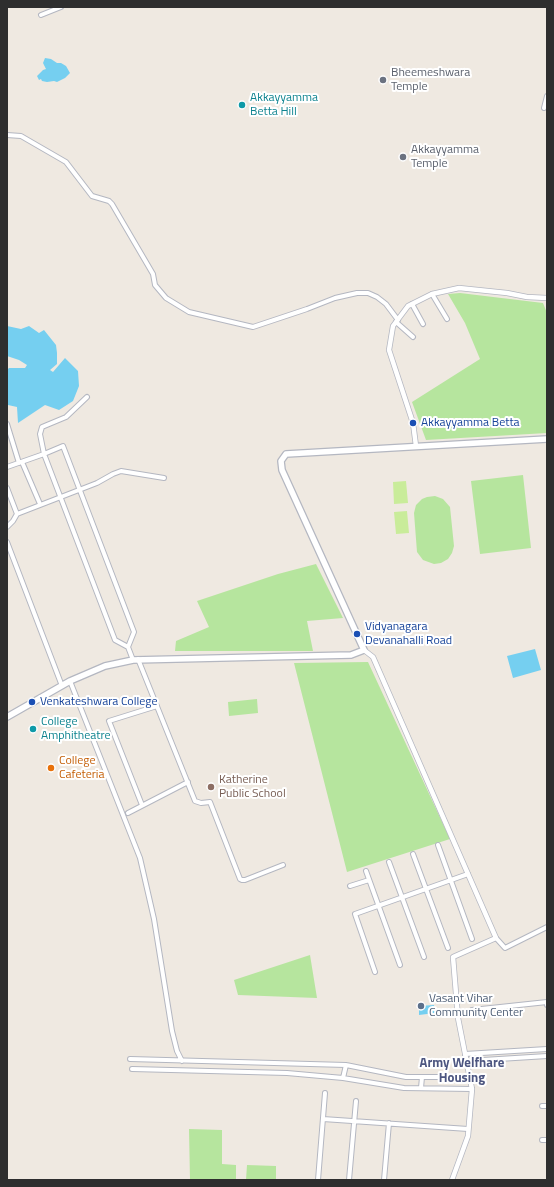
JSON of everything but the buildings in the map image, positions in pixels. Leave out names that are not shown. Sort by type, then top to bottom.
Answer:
[{"type":"main road","points":[[7,717],[70,681],[105,666],[135,659],[351,655],[364,650],[282,470],[281,461],[286,454],[547,439]]},
{"type":"street","points":[[41,15],[61,7]]},
{"type":"street","points":[[544,108],[547,96]]},
{"type":"street","points":[[7,136],[21,136],[66,162],[92,196],[109,201],[154,274],[155,285],[166,298],[189,312],[253,327],[335,298],[357,293],[368,293],[377,297],[386,304],[397,321],[413,337]]},
{"type":"street","points":[[416,446],[413,423],[389,350],[394,326],[408,306],[432,294],[459,288],[507,293],[526,297],[547,298]]},
{"type":"street","points":[[432,294],[448,319]]},
{"type":"street","points":[[412,304],[424,324]]},
{"type":"street","points":[[87,397],[66,417],[42,426],[40,434],[44,454],[115,640],[128,648],[135,659],[157,706],[194,800],[199,803],[210,802],[241,880],[245,880],[283,865]]},
{"type":"street","points":[[7,424],[21,462],[40,504]]},
{"type":"street","points":[[7,467],[63,446],[134,632],[128,648]]},
{"type":"street","points":[[7,528],[17,514],[97,483],[121,471],[164,478]]},
{"type":"street","points":[[7,488],[17,514]]},
{"type":"street","points":[[7,542],[62,686]]},
{"type":"street","points":[[364,650],[373,657],[496,938],[505,948],[547,927]]},
{"type":"street","points":[[70,681],[140,858],[154,919],[172,1031],[177,1051],[182,1061]]},
{"type":"street","points":[[142,805],[109,721],[157,706]]},
{"type":"street","points":[[128,812],[188,782]]},
{"type":"street","points":[[438,845],[472,939]]},
{"type":"street","points":[[413,854],[448,948]]},
{"type":"street","points":[[389,862],[424,957]]},
{"type":"street","points":[[366,871],[400,965]]},
{"type":"street","points":[[375,972],[354,914],[468,874]]},
{"type":"street","points":[[350,886],[369,880]]},
{"type":"street","points":[[452,1180],[468,1136],[472,1089],[458,1018],[453,957],[496,938]]},
{"type":"street","points":[[472,1010],[547,1002],[547,1005]]},
{"type":"street","points":[[465,1054],[547,1049]]},
{"type":"street","points":[[467,1061],[547,1056]]},
{"type":"street","points":[[130,1059],[346,1065],[406,1077],[470,1077]]},
{"type":"street","points":[[343,1078],[346,1065]]},
{"type":"street","points":[[132,1069],[287,1073],[343,1078],[404,1088],[472,1089]]},
{"type":"street","points":[[421,1088],[422,1077]]},
{"type":"street","points":[[318,1180],[325,1093]]},
{"type":"street","points":[[349,1180],[356,1101]]},
{"type":"street","points":[[323,1118],[468,1129]]},
{"type":"street","points":[[384,1180],[389,1123]]},
{"type":"street","points":[[542,1140],[547,1140]]},
{"type":"green space","points":[[460,293],[543,303],[547,313],[547,433],[426,440],[412,402],[480,359],[465,323],[448,294]]},
{"type":"green space","points":[[523,475],[531,548],[480,554],[471,481]]},
{"type":"green space","points":[[406,481],[408,503],[394,504],[393,482]]},
{"type":"green space","points":[[435,496],[443,499],[450,507],[454,546],[448,559],[441,563],[434,564],[423,560],[417,552],[414,513],[416,505],[422,499]]},
{"type":"green space","points":[[407,511],[409,533],[396,534],[394,512]]},
{"type":"green space","points":[[316,564],[343,618],[307,621],[313,651],[175,651],[176,641],[209,627],[197,601],[278,574]]},
{"type":"green space","points":[[368,662],[450,839],[347,872],[294,663]]},
{"type":"green space","points":[[257,699],[258,713],[229,716],[228,702]]},
{"type":"green space","points":[[310,955],[317,998],[238,995],[234,980]]},
{"type":"green space","points":[[189,1129],[222,1130],[222,1164],[236,1165],[236,1180],[190,1180]]},
{"type":"green space","points":[[247,1165],[276,1166],[276,1180],[246,1180]]},
{"type":"water","points":[[45,58],[51,59],[66,66],[70,73],[65,78],[57,82],[47,82],[42,81],[41,79],[39,80],[37,76],[46,69],[43,63]]},
{"type":"water","points":[[7,326],[21,329],[29,326],[39,333],[44,330],[56,345],[57,364],[50,370],[53,372],[65,358],[78,371],[79,386],[73,401],[59,410],[45,405],[18,423],[17,407],[8,405],[7,370],[9,368],[25,368],[27,365],[19,360],[7,356]]},
{"type":"water","points":[[535,649],[541,670],[513,678],[507,656]]},
{"type":"water","points":[[434,1005],[435,1013],[419,1015],[419,1006]]},
{"type":"place","name":"Bheemeshwara Temple","points":[[383,80]]},
{"type":"place","name":"Akkayyamma Betta Hill","points":[[242,105]]},
{"type":"place","name":"Akkayyamma Temple","points":[[403,157]]},
{"type":"place","name":"Akkayyamma Betta","points":[[413,423]]},
{"type":"place","name":"Vidyanagara Devanahalli Road","points":[[357,634]]},
{"type":"place","name":"Venkateshwara College","points":[[32,702]]},
{"type":"place","name":"College Amphitheatre","points":[[33,729]]},
{"type":"place","name":"College Cafeteria","points":[[51,768]]},
{"type":"place","name":"Katherine Public School","points":[[211,787]]},
{"type":"place","name":"Vasant Vihar Community Center","points":[[421,1006]]},
{"type":"district","name":"Army Welfhare Housing","points":[[462,1072]]}]
